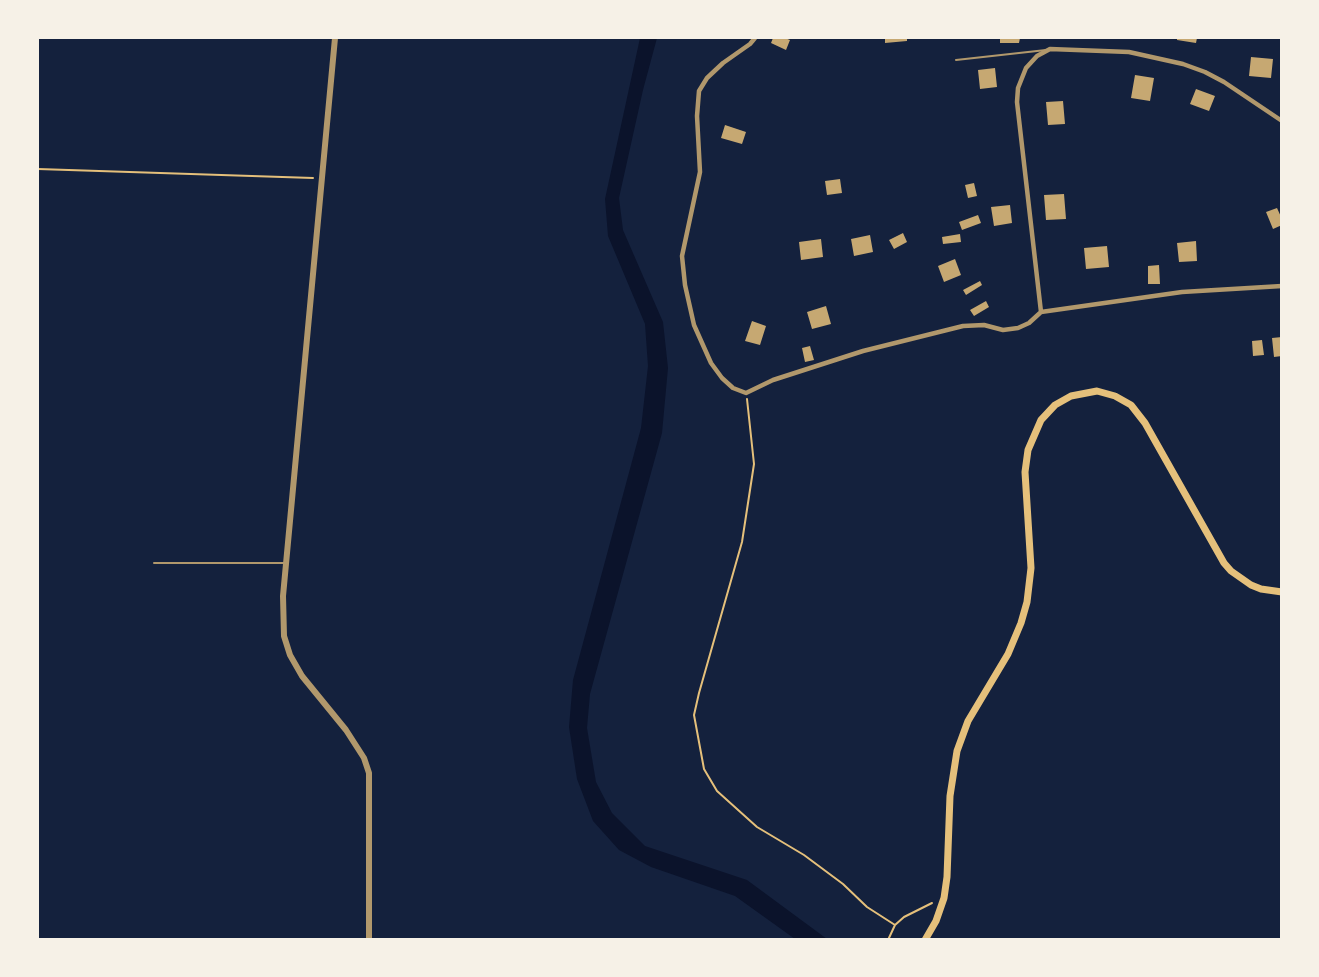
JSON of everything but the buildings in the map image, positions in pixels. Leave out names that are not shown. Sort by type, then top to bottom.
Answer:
[{"type":"main road","points":[[925,939],[936,921],[944,898],[950,796],[957,751],[968,721],[1008,654],[1027,602],[1031,568],[1025,472],[1028,450],[1041,420],[1055,405],[1071,396],[1097,391],[1115,396],[1131,405],[1145,423],[1224,563],[1251,585],[1261,590],[1281,592]]},
{"type":"street","points":[[335,38],[283,596],[284,636],[290,655],[302,676],[346,730],[364,758],[369,773],[369,939]]},
{"type":"street","points":[[755,38],[707,78],[699,92],[697,116],[700,172],[682,256],[685,285],[694,325],[711,363],[733,388],[746,393],[773,380],[895,342],[963,326],[984,326],[1003,330],[1018,328],[1029,323],[1041,312],[1182,292],[1281,286]]},
{"type":"street","points":[[1041,312],[1017,102],[1018,88],[1026,68],[1037,56],[1050,49],[1129,52],[1184,64],[1224,82],[1281,121]]},
{"type":"lane","points":[[956,60],[1050,49]]},
{"type":"lane","points":[[154,562],[286,563]]},
{"type":"path","points":[[38,169],[321,179]]},
{"type":"path","points":[[746,393],[754,464],[742,543],[694,715],[704,769],[717,791],[749,820],[804,855],[843,884],[867,907],[894,925]]},
{"type":"path","points":[[888,939],[894,925],[904,917],[944,898]]},
{"type":"water","points":[[640,38],[657,38],[619,198],[623,230],[663,322],[668,368],[662,433],[590,694],[587,728],[596,782],[612,813],[645,846],[747,880],[827,939],[795,939],[735,896],[651,867],[619,850],[593,821],[577,779],[569,727],[573,680],[641,428],[648,366],[645,324],[608,236],[605,199]]}]
